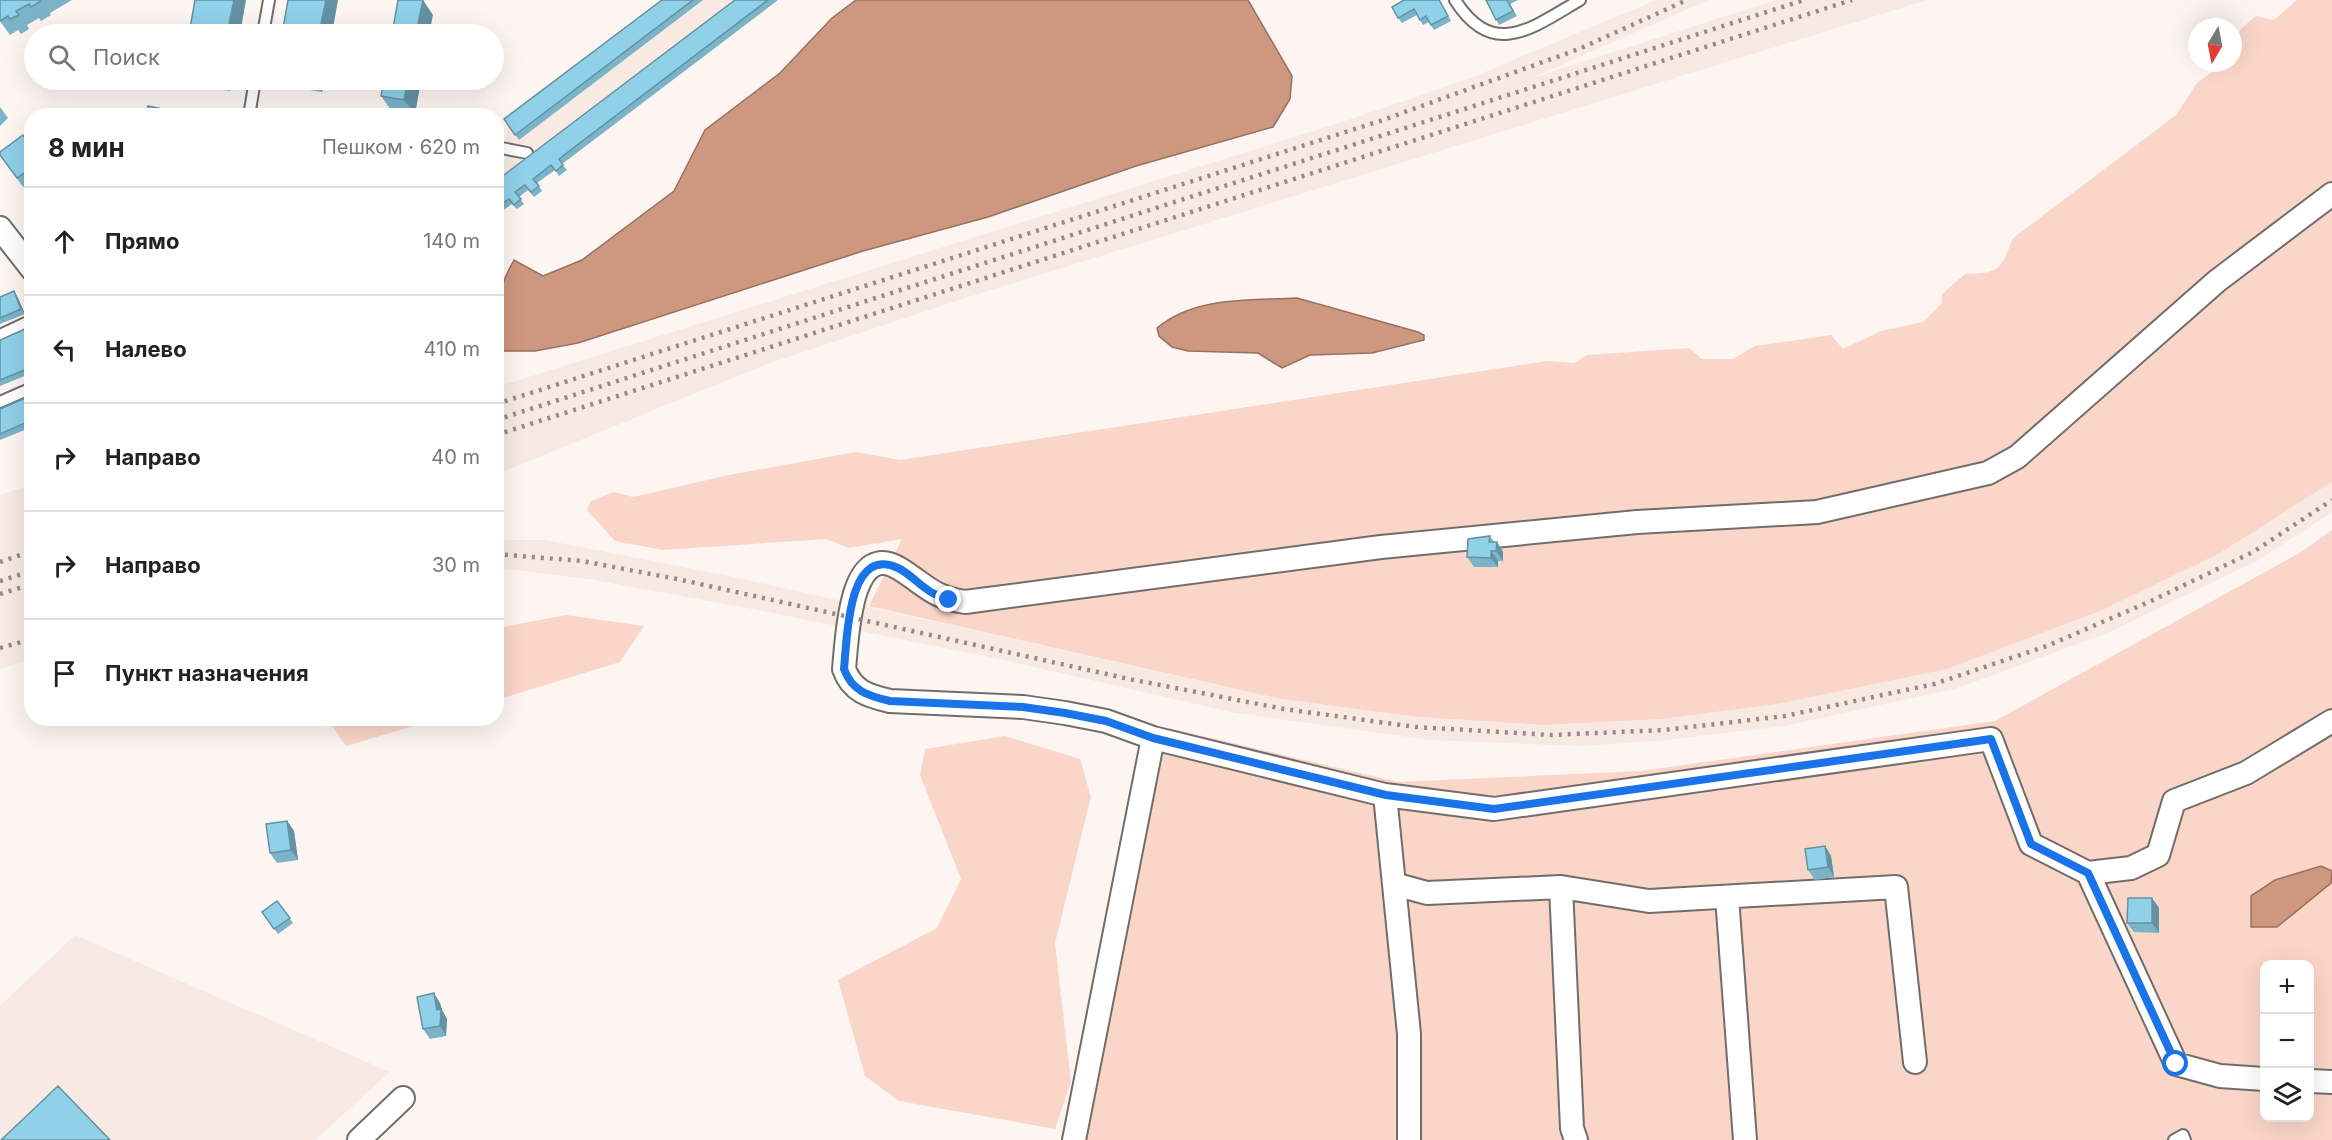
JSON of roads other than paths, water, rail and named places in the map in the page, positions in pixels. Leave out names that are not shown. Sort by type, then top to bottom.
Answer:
[{"type":"street","points":[[2332,194],[2217,281],[2016,457],[1988,473],[1817,512],[1637,522],[1381,547],[965,602],[929,592],[899,568],[885,563],[872,567],[855,588],[844,669],[848,679],[869,696],[890,701],[1023,707],[1065,713],[1106,721],[1153,738],[1386,795],[1494,809],[1991,739],[2031,844],[2088,873],[2131,868],[2158,855],[2174,801],[2246,773],[2332,721]]},
{"type":"street","points":[[0,229],[24,259]]},
{"type":"street","points":[[1074,1140],[1153,738]]},
{"type":"street","points":[[1386,795],[1409,1034],[1409,1140]]},
{"type":"street","points":[[2088,873],[2176,1064],[2220,1076],[2260,1078]]},
{"type":"street","points":[[1394,884],[1427,893],[1561,887],[1649,901],[1896,887],[1915,1062]]},
{"type":"street","points":[[1561,887],[1572,1128],[1576,1140]]},
{"type":"street","points":[[1727,897],[1745,1140]]},
{"type":"street","points":[[2314,1081],[2332,1082]]},
{"type":"street","points":[[359,1140],[403,1098]]},
{"type":"lane","points":[[265,24],[269,0]]},
{"type":"lane","points":[[1455,0],[1468,20],[1477,27],[1491,34],[1510,34],[1538,24],[1580,0]]},
{"type":"lane","points":[[250,108],[253,90]]},
{"type":"lane","points":[[504,149],[527,153]]},
{"type":"lane","points":[[0,335],[24,324]]},
{"type":"lane","points":[[0,402],[24,392]]},
{"type":"lane","points":[[2174,1140],[2183,1135],[2185,1140]]},
{"type":"railway","points":[[504,401],[1380,121],[1579,49],[1687,0]]},
{"type":"railway","points":[[504,417],[1804,0]]},
{"type":"railway","points":[[504,432],[1852,0]]},
{"type":"railway","points":[[504,555],[582,561],[682,580],[1129,679],[1284,709],[1416,727],[1551,735],[1664,730],[1785,716],[1934,684],[2047,646],[2151,601],[2253,552],[2332,500]]},
{"type":"railway","points":[[0,562],[24,554]]},
{"type":"railway","points":[[0,581],[24,574]]},
{"type":"railway","points":[[0,594],[24,586]]},
{"type":"railway","points":[[0,648],[24,641]]}]
